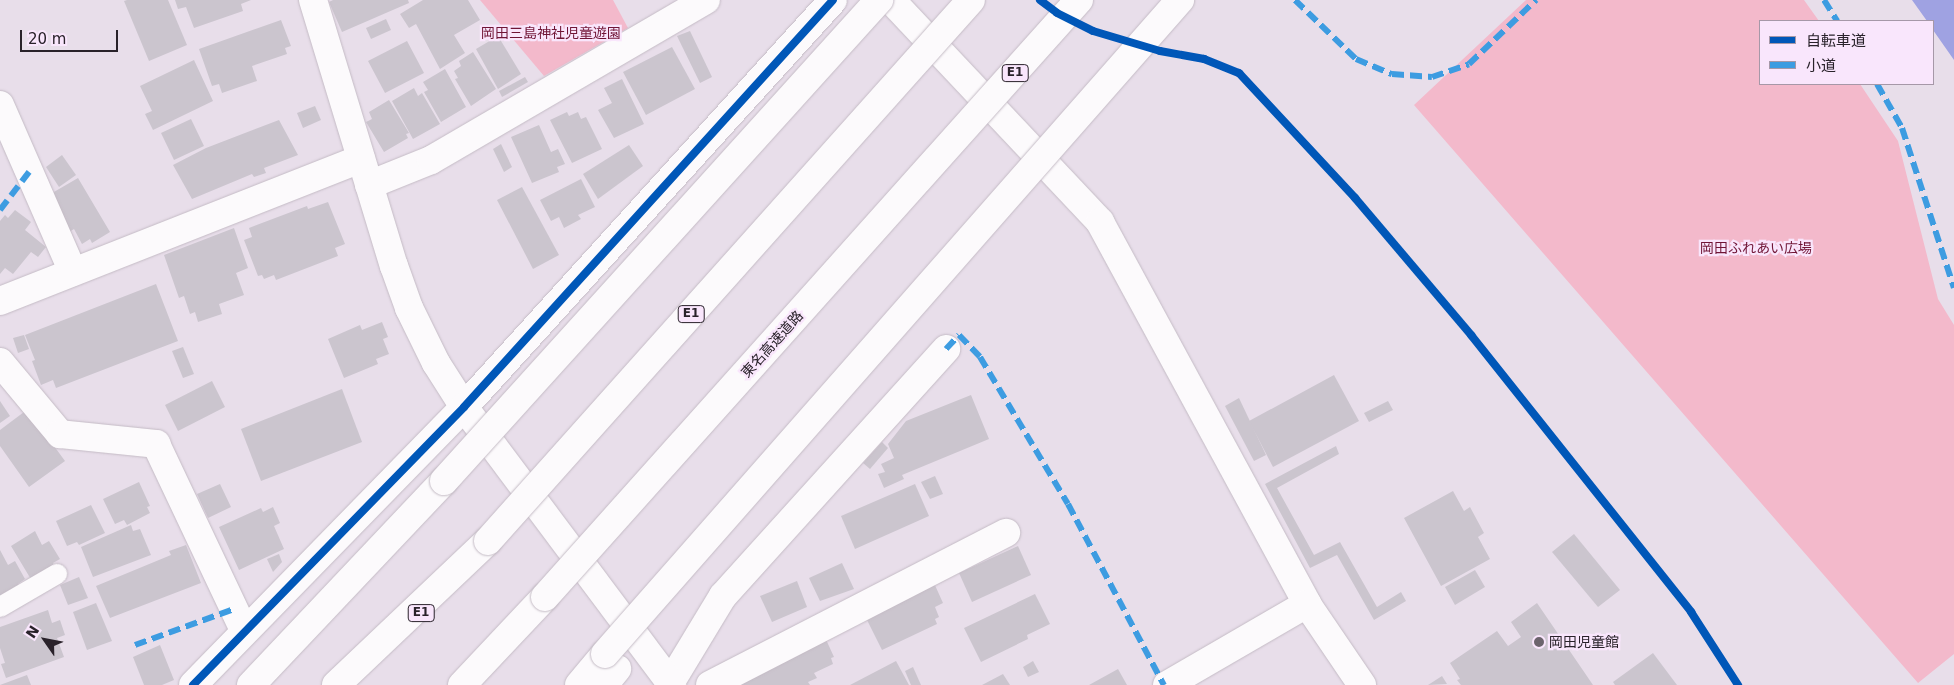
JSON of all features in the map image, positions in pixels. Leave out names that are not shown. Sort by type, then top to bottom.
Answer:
[{"type":"main road","points":[[313,0],[369,185],[409,308],[436,363],[464,408],[671,684],[723,596],[946,349]]},
{"type":"main road","points":[[369,185],[431,160],[706,0]]},
{"type":"main road","points":[[193,685],[244,630],[464,408],[833,0]]},
{"type":"main road","points":[[251,685],[444,481],[879,0]]},
{"type":"main road","points":[[890,0],[1100,222],[1307,604],[1362,685]]},
{"type":"main road","name":"E1","points":[[354,685],[488,541],[971,0]]},
{"type":"main road","name":"東名高速道路","points":[[462,685],[545,596],[1079,0]]},
{"type":"main road","points":[[579,685],[609,669],[704,542],[1180,0]]},
{"type":"main road","points":[[0,105],[73,272]]},
{"type":"main road","points":[[0,301],[362,159]]},
{"type":"main road","points":[[0,362],[60,434],[156,444],[244,630]]},
{"type":"main road","points":[[710,685],[1006,533]]},
{"type":"main road","points":[[336,685],[488,541]]},
{"type":"main road","points":[[472,685],[545,596]]},
{"type":"main road","points":[[1167,685],[1307,604]]},
{"type":"lane","points":[[0,607],[57,574]]},
{"type":"green space","name":"岡田三島神社児童遊園","points":[[480,0],[613,0],[628,28],[544,76]]},
{"type":"green space","name":"岡田ふれあい広場","points":[[1526,0],[1804,0],[1818,20],[1759,20],[1759,85],[1861,85],[1898,141],[1938,299],[1954,325],[1954,654],[1918,683],[1414,105]]},
{"type":"water","points":[[1912,0],[1954,0],[1954,60],[1934,31],[1934,20],[1926,20]]},
{"type":"building","points":[[168,0],[187,45],[149,61],[124,1]]},
{"type":"building","points":[[175,0],[251,0],[241,4],[243,11],[194,28],[186,7],[178,9]]},
{"type":"building","points":[[333,0],[408,0],[409,3],[342,32],[329,2]]},
{"type":"building","points":[[423,0],[468,0],[480,20],[454,35],[465,53],[440,69],[416,24],[409,28],[400,14]]},
{"type":"building","points":[[386,19],[391,30],[371,39],[366,28]]},
{"type":"building","points":[[281,20],[291,46],[285,48],[287,54],[252,66],[257,81],[222,93],[219,84],[212,86],[199,49]]},
{"type":"building","points":[[690,31],[712,77],[700,83],[677,36]]},
{"type":"building","points":[[498,36],[521,74],[498,89],[476,49]]},
{"type":"building","points":[[407,41],[424,73],[385,93],[368,61]]},
{"type":"building","points":[[672,47],[695,89],[646,115],[623,72]]},
{"type":"building","points":[[473,52],[496,89],[471,106],[455,79],[458,78],[454,71],[461,66],[459,61]]},
{"type":"building","points":[[194,60],[213,101],[153,130],[145,114],[152,111],[140,86]]},
{"type":"building","points":[[445,69],[466,107],[441,122],[424,92],[428,90],[423,82]]},
{"type":"building","points":[[525,77],[528,82],[502,97],[499,91]]},
{"type":"building","points":[[622,79],[644,124],[614,138],[598,110],[612,103],[604,88]]},
{"type":"building","points":[[414,88],[418,96],[422,93],[440,124],[413,139],[392,101]]},
{"type":"building","points":[[389,100],[409,133],[406,134],[408,138],[384,152],[366,122],[372,119],[369,112]]},
{"type":"building","points":[[315,106],[321,120],[303,128],[297,113]]},
{"type":"building","points":[[567,112],[569,116],[578,112],[581,119],[586,117],[602,149],[572,163],[550,120]]},
{"type":"building","points":[[191,119],[204,146],[174,160],[161,133]]},
{"type":"building","points":[[279,120],[298,155],[264,168],[266,173],[254,177],[252,174],[192,199],[173,165],[206,148]]},
{"type":"building","points":[[539,125],[551,152],[558,149],[565,164],[557,167],[559,172],[532,183],[511,137]]},
{"type":"building","points":[[501,144],[512,167],[504,172],[493,149]]},
{"type":"building","points":[[629,145],[643,166],[598,199],[583,174]]},
{"type":"building","points":[[62,155],[76,175],[59,187],[46,167]]},
{"type":"building","points":[[78,178],[110,232],[92,243],[90,239],[82,244],[74,229],[69,232],[47,196]]},
{"type":"building","points":[[581,179],[595,207],[578,215],[581,219],[564,228],[559,217],[551,221],[540,200]]},
{"type":"building","points":[[522,187],[559,255],[533,269],[497,200]]},
{"type":"building","points":[[328,202],[345,244],[335,248],[338,256],[276,280],[274,275],[264,279],[262,275],[258,276],[244,240],[252,237],[249,228],[307,206],[308,209]]},
{"type":"building","points":[[15,210],[31,222],[25,230],[46,247],[38,257],[31,252],[13,274],[5,268],[0,274],[0,221],[5,215],[8,218]]},
{"type":"building","points":[[234,228],[248,268],[236,273],[244,295],[219,304],[222,314],[198,322],[195,312],[190,314],[184,296],[179,298],[164,255]]},
{"type":"building","points":[[156,284],[178,341],[56,388],[53,380],[41,385],[32,361],[35,360],[25,335]]},
{"type":"building","points":[[382,322],[388,337],[383,339],[389,354],[376,359],[378,364],[344,378],[328,339],[360,325],[362,330]]},
{"type":"building","points":[[24,335],[29,349],[18,353],[13,338]]},
{"type":"building","points":[[183,347],[194,374],[183,378],[172,351]]},
{"type":"building","points":[[1334,375],[1359,421],[1273,467],[1249,421]]},
{"type":"building","points":[[212,381],[225,407],[178,431],[165,405]]},
{"type":"building","points":[[342,389],[362,442],[261,481],[241,429]]},
{"type":"building","points":[[971,395],[989,439],[902,475],[904,479],[884,488],[878,474],[885,472],[881,464],[894,458],[888,444],[906,421]]},
{"type":"building","points":[[1239,398],[1266,455],[1254,461],[1225,406]]},
{"type":"building","points":[[0,401],[10,416],[0,423]]},
{"type":"building","points":[[1388,401],[1393,410],[1369,422],[1364,413]]},
{"type":"building","points":[[24,412],[41,433],[43,431],[65,461],[29,487],[0,446],[0,430]]},
{"type":"building","points":[[882,442],[888,448],[870,469],[863,463]]},
{"type":"building","points":[[1336,446],[1339,454],[1277,488],[1314,555],[1340,542],[1377,607],[1401,592],[1406,601],[1374,620],[1337,555],[1310,568],[1265,484]]},
{"type":"building","points":[[935,476],[943,494],[930,499],[921,482]]},
{"type":"building","points":[[139,482],[150,506],[147,507],[150,513],[127,525],[124,520],[115,524],[103,499]]},
{"type":"building","points":[[220,484],[231,507],[208,518],[197,494]]},
{"type":"building","points":[[915,484],[929,516],[855,549],[841,516]]},
{"type":"building","points":[[1453,491],[1464,511],[1470,507],[1484,533],[1478,537],[1490,559],[1441,586],[1404,518]]},
{"type":"building","points":[[91,505],[105,533],[79,545],[77,542],[67,546],[56,521]]},
{"type":"building","points":[[273,507],[280,523],[274,526],[284,549],[239,570],[219,527],[261,508],[263,512]]},
{"type":"building","points":[[131,525],[133,531],[140,529],[151,555],[93,577],[81,547]]},
{"type":"building","points":[[35,531],[42,545],[49,541],[60,559],[53,563],[55,567],[32,581],[11,546]]},
{"type":"building","points":[[1574,534],[1620,590],[1598,607],[1552,552]]},
{"type":"building","points":[[186,545],[201,583],[110,618],[96,586],[171,555],[169,551]]},
{"type":"building","points":[[1018,546],[1031,575],[972,602],[959,573]]},
{"type":"building","points":[[0,550],[8,565],[15,561],[25,579],[18,584],[20,587],[0,599]]},
{"type":"building","points":[[279,554],[282,562],[273,572],[267,559]]},
{"type":"building","points":[[842,563],[854,589],[820,601],[809,578]]},
{"type":"building","points":[[1475,570],[1485,587],[1455,605],[1445,587]]},
{"type":"building","points":[[79,577],[88,598],[68,605],[60,585]]},
{"type":"building","points":[[797,581],[807,607],[772,622],[760,596]]},
{"type":"building","points":[[934,583],[943,603],[935,607],[939,617],[935,619],[937,624],[882,650],[865,616]]},
{"type":"building","points":[[1035,594],[1050,624],[1027,635],[1028,639],[981,662],[964,628]]},
{"type":"building","points":[[96,603],[112,641],[87,650],[73,612]]},
{"type":"building","name":"岡田児童館","points":[[1537,603],[1593,685],[1461,685],[1457,680],[1460,679],[1450,663],[1497,631],[1508,646],[1521,637],[1511,622]]},
{"type":"building","points":[[48,610],[52,623],[60,620],[65,635],[57,638],[64,657],[6,678],[1,664],[5,663],[0,648],[0,627]]},
{"type":"building","points":[[823,633],[834,657],[831,658],[833,664],[814,673],[817,678],[808,682],[810,685],[729,685]]},
{"type":"building","points":[[160,645],[174,680],[162,685],[144,685],[133,657]]},
{"type":"building","points":[[1653,653],[1677,685],[1615,685],[1613,682]]},
{"type":"building","points":[[896,661],[909,685],[850,685]]},
{"type":"building","points":[[1033,661],[1039,672],[1028,677],[1023,667]]},
{"type":"building","points":[[913,667],[921,685],[911,685],[905,671]]},
{"type":"building","points":[[1118,669],[1127,685],[1089,685]]},
{"type":"building","points":[[1003,674],[1010,685],[982,685]]},
{"type":"building","points":[[27,675],[31,685],[0,685]]},
{"type":"building","points":[[1442,676],[1447,684],[1428,685]]},
{"type":"marked path","points":[[1295,0],[1356,59],[1392,74],[1432,77],[1469,64],[1536,0]]},
{"type":"marked path","points":[[1824,0],[1836,20]]},
{"type":"marked path","points":[[1878,85],[1902,128],[1954,288]]},
{"type":"marked path","points":[[0,210],[29,172]]},
{"type":"marked path","points":[[946,349],[959,335],[980,357],[1068,504],[1164,685]]},
{"type":"marked path","points":[[135,645],[234,609]]},
{"type":"cycle path","points":[[193,685],[464,407],[833,0]]},
{"type":"cycle path","points":[[1040,0],[1057,13],[1093,31],[1160,51],[1204,59],[1239,73],[1355,198],[1471,335],[1691,612],[1738,685]]},
{"type":"place","name":"岡田児童館","points":[[1539,642]]}]
